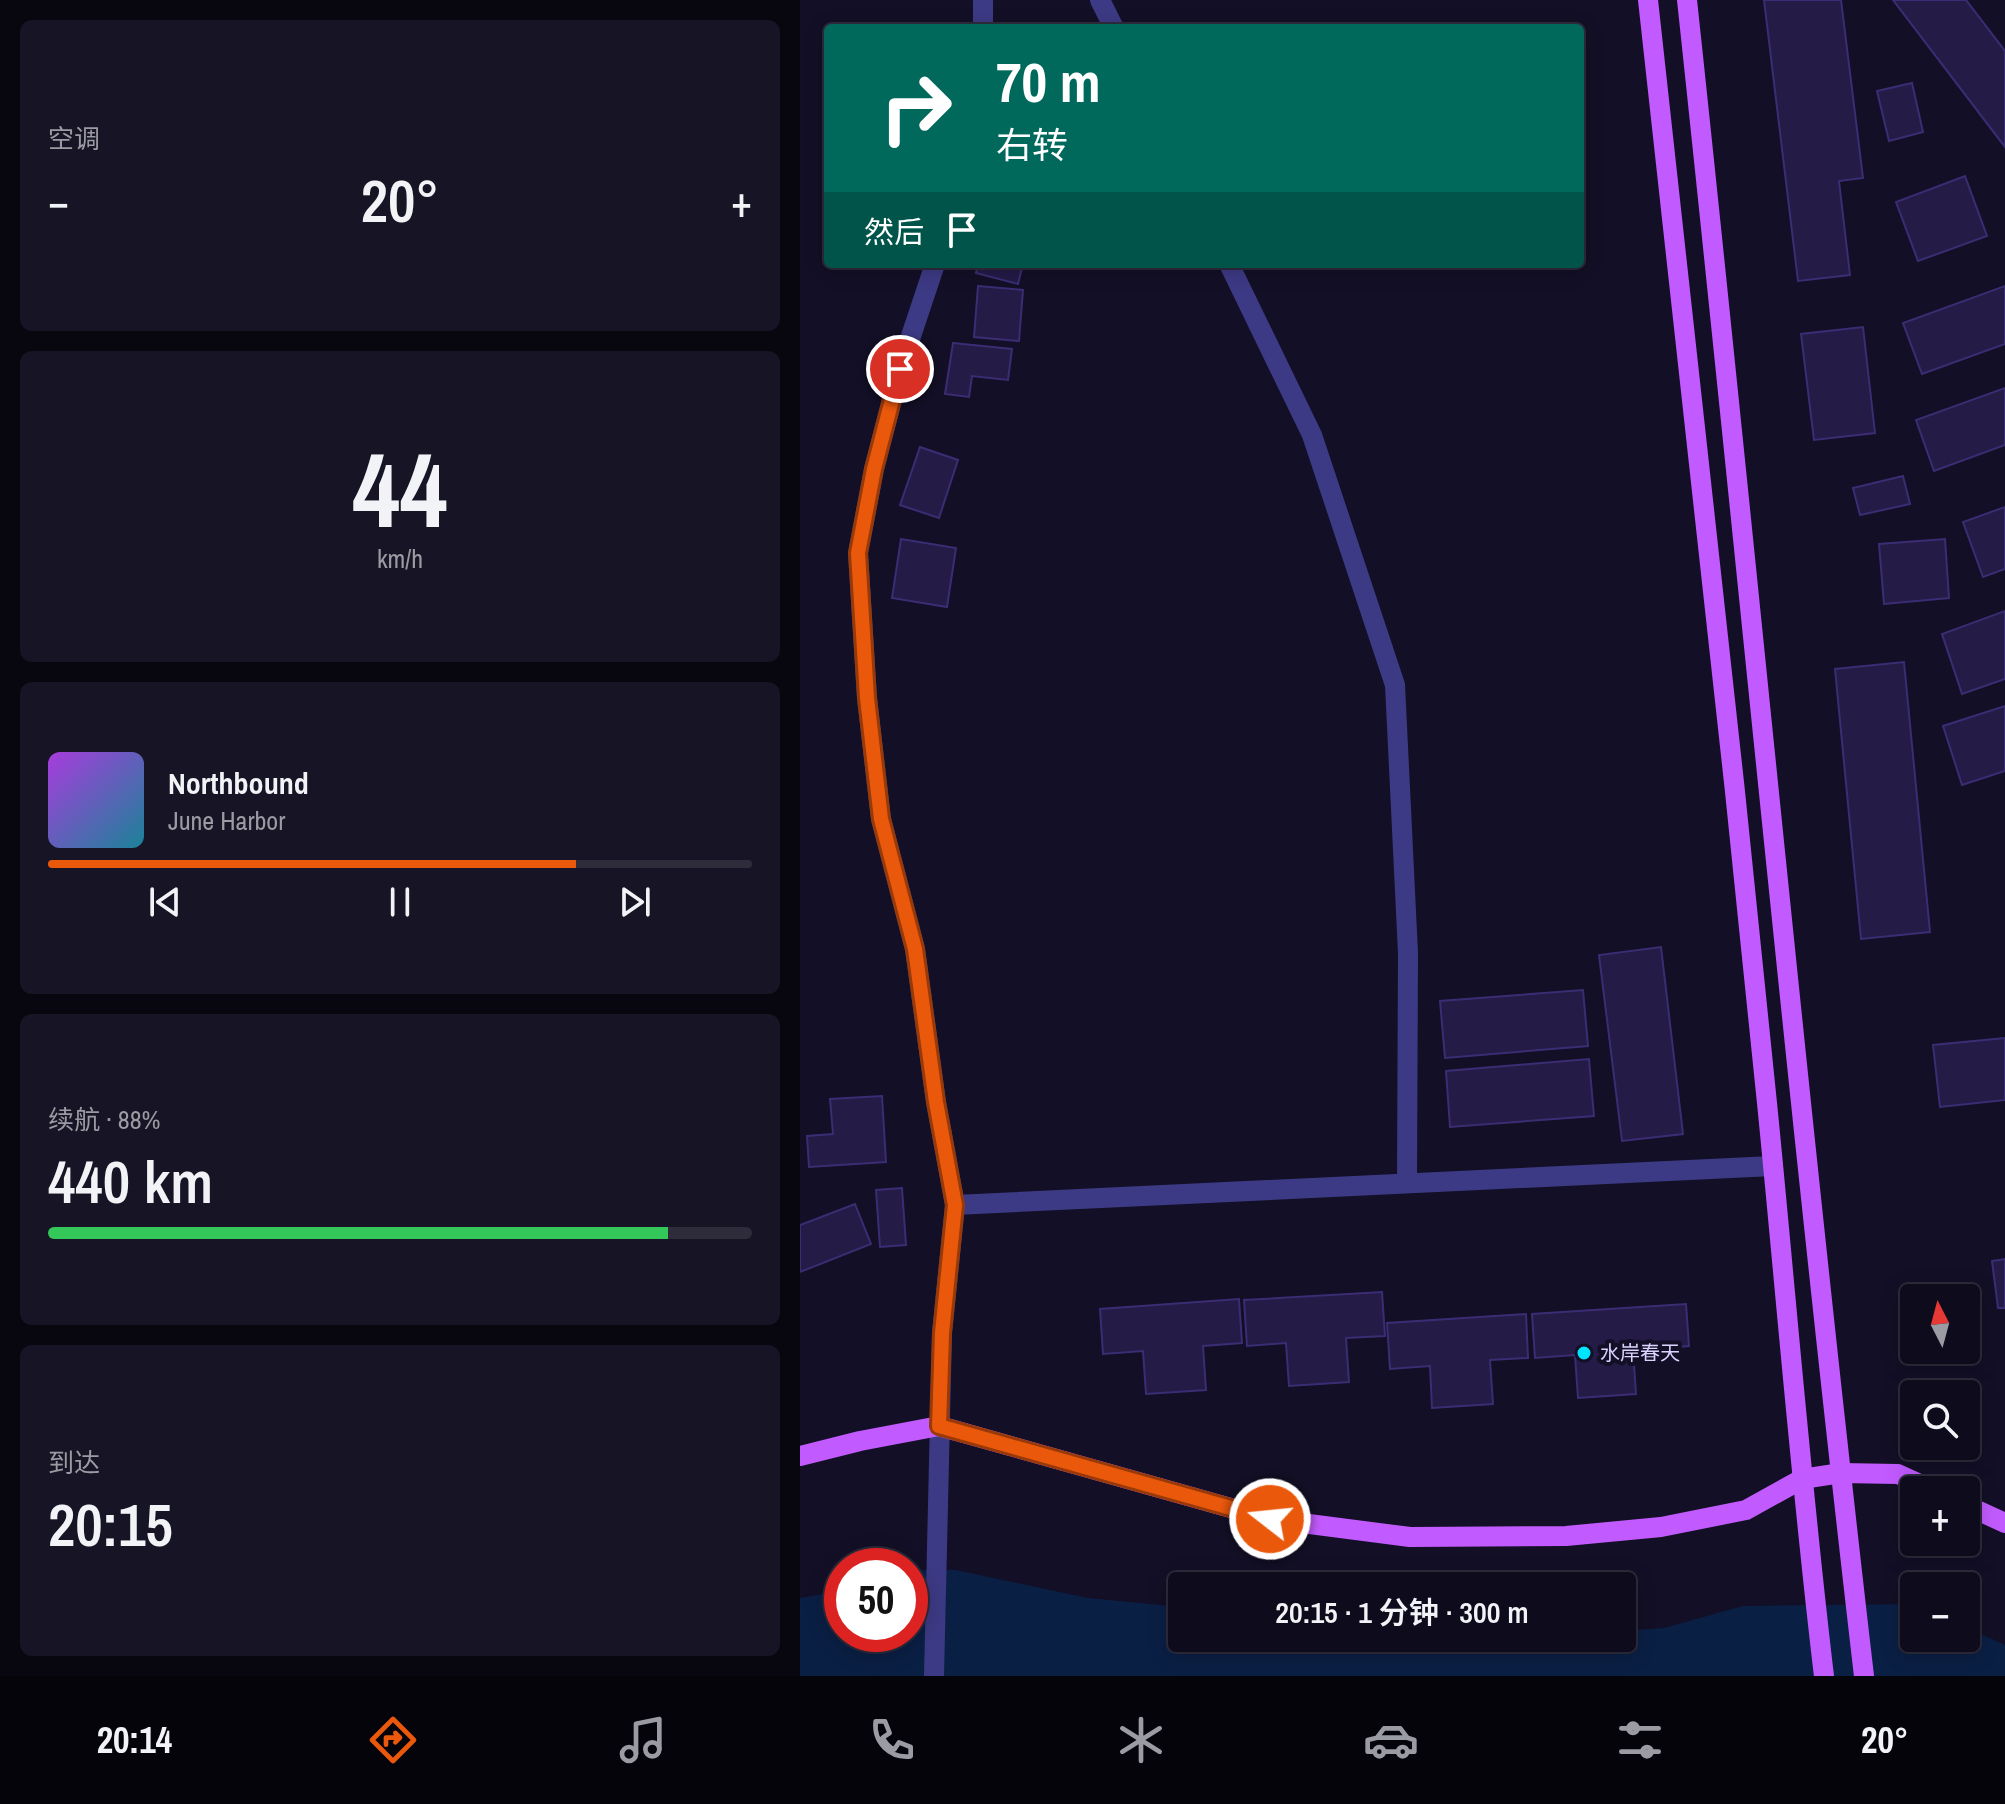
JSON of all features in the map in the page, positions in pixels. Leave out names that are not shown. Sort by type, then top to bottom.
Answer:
[{"type":"main road","points":[[1648,0],[1704,487],[1806,1525],[1824,1676]]},
{"type":"main road","points":[[1687,0],[1801,1117],[1864,1676]]},
{"type":"main road","points":[[800,1456],[939,1426],[1270,1519],[1410,1537],[1566,1536],[1661,1527],[1746,1510],[1802,1479],[1841,1473],[1902,1476]]},
{"type":"main road","points":[[1980,1511],[2005,1523]]},
{"type":"street","points":[[983,0],[983,24]]},
{"type":"street","points":[[1100,0],[1112,24]]},
{"type":"street","points":[[934,268],[896,383],[874,469],[858,553],[867,698],[881,819],[915,949],[936,1102],[955,1205],[942,1333],[934,1676]]},
{"type":"street","points":[[1231,268],[1312,435],[1395,685],[1408,953],[1407,1183]]},
{"type":"street","points":[[955,1205],[1773,1166]]},
{"type":"water","points":[[928,1570],[956,1570],[1088,1598],[1168,1606],[1168,1652],[1636,1652],[1636,1630],[1664,1628],[1743,1606],[1900,1604],[1900,1652],[1980,1652],[1980,1633],[2005,1645],[2005,1676],[800,1676],[800,1598],[824,1594],[824,1652],[928,1652]]},
{"type":"building","points":[[1764,0],[1841,0],[1863,178],[1839,181],[1850,275],[1798,281]]},
{"type":"building","points":[[1893,0],[1966,0],[2005,51],[2005,147]]},
{"type":"building","points":[[1912,83],[1923,132],[1889,141],[1877,91]]},
{"type":"building","points":[[1965,176],[1987,236],[1918,261],[1896,202]]},
{"type":"building","points":[[977,268],[1022,268],[1018,284],[976,273]]},
{"type":"building","points":[[978,286],[1023,290],[1019,341],[974,337]]},
{"type":"building","points":[[2005,286],[2005,344],[1922,374],[1903,323]]},
{"type":"building","points":[[1863,327],[1875,433],[1814,440],[1801,334]]},
{"type":"building","points":[[953,343],[1012,349],[1008,380],[972,376],[969,397],[945,394]]},
{"type":"building","points":[[2005,388],[2005,445],[1934,471],[1916,420]]},
{"type":"building","points":[[920,447],[958,460],[939,518],[900,505]]},
{"type":"building","points":[[1903,476],[1910,504],[1860,515],[1853,488]]},
{"type":"building","points":[[2005,507],[2005,569],[1983,577],[1963,522]]},
{"type":"building","points":[[901,539],[956,548],[947,607],[892,598]]},
{"type":"building","points":[[1945,539],[1949,598],[1884,604],[1879,544]]},
{"type":"building","points":[[2005,611],[2005,679],[1962,694],[1942,634]]},
{"type":"building","points":[[1904,662],[1930,932],[1861,939],[1835,669]]},
{"type":"building","points":[[2005,706],[2005,771],[1962,785],[1943,726]]},
{"type":"building","points":[[1661,947],[1683,1134],[1622,1141],[1599,955]]},
{"type":"building","points":[[1583,990],[1588,1046],[1445,1058],[1440,1001]]},
{"type":"building","points":[[2005,1038],[2005,1100],[1940,1107],[1933,1045]]},
{"type":"building","points":[[1589,1059],[1594,1116],[1450,1127],[1446,1071]]},
{"type":"building","points":[[882,1096],[886,1162],[809,1167],[807,1136],[833,1134],[830,1099]]},
{"type":"building","points":[[902,1188],[906,1245],[880,1247],[876,1190]]},
{"type":"building","points":[[855,1204],[871,1244],[800,1272],[800,1225]]},
{"type":"building","points":[[2005,1259],[2005,1308],[1998,1308],[1992,1261]]},
{"type":"building","points":[[1382,1292],[1385,1336],[1346,1338],[1349,1382],[1289,1386],[1286,1343],[1247,1346],[1244,1300]]},
{"type":"building","points":[[1239,1299],[1242,1343],[1203,1346],[1206,1390],[1146,1394],[1143,1351],[1103,1354],[1100,1309]]},
{"type":"building","name":"水岸春天","points":[[1686,1304],[1689,1346],[1633,1350],[1636,1394],[1578,1398],[1575,1355],[1535,1358],[1532,1314]]},
{"type":"building","points":[[1526,1314],[1528,1358],[1490,1360],[1493,1404],[1432,1408],[1430,1366],[1390,1369],[1387,1323]]},
{"type":"place","name":"水岸春天","points":[[1584,1353]]},
{"type":"route","points":[[900,369],[874,469],[858,553],[867,698],[881,819],[915,949],[936,1102],[955,1205],[942,1333],[939,1426],[1270,1519]]}]
